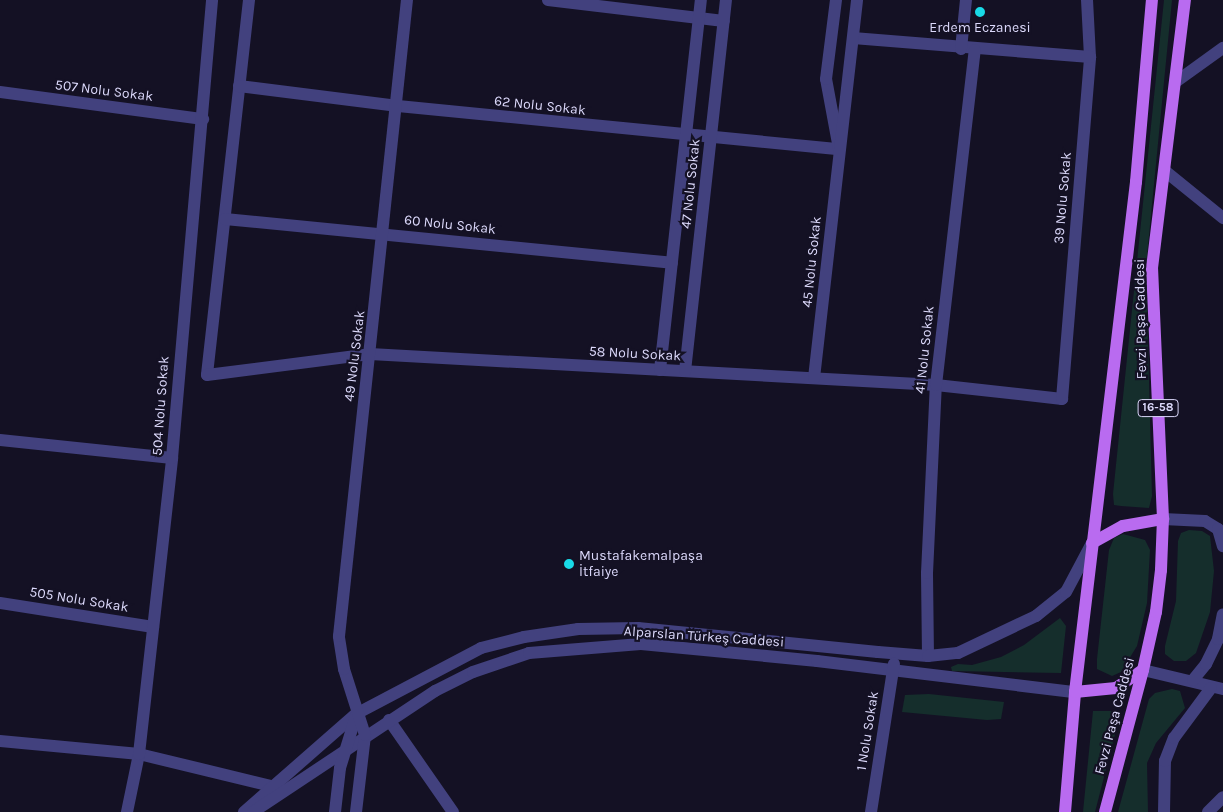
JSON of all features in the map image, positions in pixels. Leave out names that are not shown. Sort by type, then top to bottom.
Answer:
[{"type":"main road","name":"Fevzi Paşa Caddesi","points":[[1065,812],[1075,692],[1136,182],[1152,0]]},
{"type":"main road","name":"Fevzi Paşa Caddesi","points":[[1106,812],[1156,612],[1163,519],[1152,268],[1177,81],[1185,0]]},
{"type":"main road","points":[[1092,543],[1123,526],[1163,519]]},
{"type":"main road","points":[[1075,692],[1116,688],[1143,670]]},
{"type":"street","name":"504 Nolu Sokak","points":[[127,812],[139,754],[172,458],[212,0]]},
{"type":"street","points":[[224,219],[249,0]]},
{"type":"street","name":"49 Nolu Sokak","points":[[365,735],[356,714],[344,669],[339,636],[385,234],[407,0]]},
{"type":"street","points":[[548,0],[724,21]]},
{"type":"street","name":"47 Nolu Sokak","points":[[660,370],[701,0]]},
{"type":"street","name":"47 Nolu Sokak","points":[[685,371],[726,0]]},
{"type":"street","name":"45 Nolu Sokak","points":[[836,0],[826,79],[839,149]]},
{"type":"street","name":"45 Nolu Sokak","points":[[814,378],[839,149],[858,0]]},
{"type":"street","points":[[961,49],[966,0]]},
{"type":"street","name":"39 Nolu Sokak","points":[[1062,399],[1090,56],[1087,0]]},
{"type":"street","points":[[853,38],[961,49],[1090,56]]},
{"type":"street","points":[[1177,81],[1223,48]]},
{"type":"street","name":"41 Nolu Sokak","points":[[928,656],[927,573],[936,385],[975,50]]},
{"type":"street","name":"62 Nolu Sokak","points":[[239,86],[398,106],[839,149]]},
{"type":"street","name":"507 Nolu Sokak","points":[[0,92],[203,119]]},
{"type":"street","points":[[1165,171],[1223,218]]},
{"type":"street","name":"58 Nolu Sokak","points":[[224,219],[207,375],[370,354],[936,385],[1062,399]]},
{"type":"street","name":"60 Nolu Sokak","points":[[224,219],[672,263]]},
{"type":"street","points":[[0,440],[172,458]]},
{"type":"street","points":[[1163,519],[1205,521],[1220,528],[1223,546]]},
{"type":"street","name":"Alparslan Türkeş Caddesi","points":[[244,812],[271,786],[356,714],[481,648],[524,637],[578,629],[648,629],[895,654],[928,656],[958,653],[1036,616],[1066,592],[1092,543]]},
{"type":"street","name":"505 Nolu Sokak","points":[[0,603],[153,627]]},
{"type":"street","points":[[1193,680],[1221,640],[1223,614]]},
{"type":"street","name":"Alparslan Türkeş Caddesi","points":[[253,812],[365,735],[472,672],[530,653],[586,646],[686,648],[1075,692]]},
{"type":"street","name":"1 Nolu Sokak","points":[[871,812],[895,654]]},
{"type":"street","points":[[1143,670],[1193,680],[1217,688],[1174,738],[1165,761],[1164,812]]},
{"type":"street","points":[[335,812],[340,768],[356,714]]},
{"type":"street","points":[[389,720],[453,812]]},
{"type":"street","points":[[356,812],[365,735]]},
{"type":"street","points":[[0,741],[139,754],[271,786]]},
{"type":"street","points":[[1208,812],[1223,797]]},
{"type":"green space","points":[[1164,0],[1172,0],[1146,266],[1152,496],[1149,508],[1114,505],[1113,494]]},
{"type":"green space","points":[[1189,530],[1202,531],[1210,536],[1214,571],[1210,612],[1196,653],[1186,661],[1174,661],[1165,654],[1165,646],[1176,601],[1178,541],[1181,533]]},
{"type":"green space","points":[[1123,534],[1145,540],[1150,550],[1147,603],[1137,646],[1121,672],[1112,676],[1097,669],[1097,659],[1109,550],[1114,538]]},
{"type":"green space","points":[[1060,618],[1066,626],[1061,673],[952,671],[951,667],[958,664],[972,665],[1001,657],[1024,645]]},
{"type":"green space","points":[[1172,689],[1180,691],[1185,708],[1156,743],[1147,763],[1148,812],[1118,812],[1149,699],[1155,693]]},
{"type":"green space","points":[[929,694],[1004,702],[1001,719],[987,720],[902,712],[905,695]]},
{"type":"green space","points":[[1093,711],[1121,711],[1095,812],[1083,812]]},
{"type":"place","name":"Erdem Eczanesi","points":[[980,12]]},
{"type":"place","name":"Mustafakemalpaşa İtfaiye","points":[[569,564]]}]
